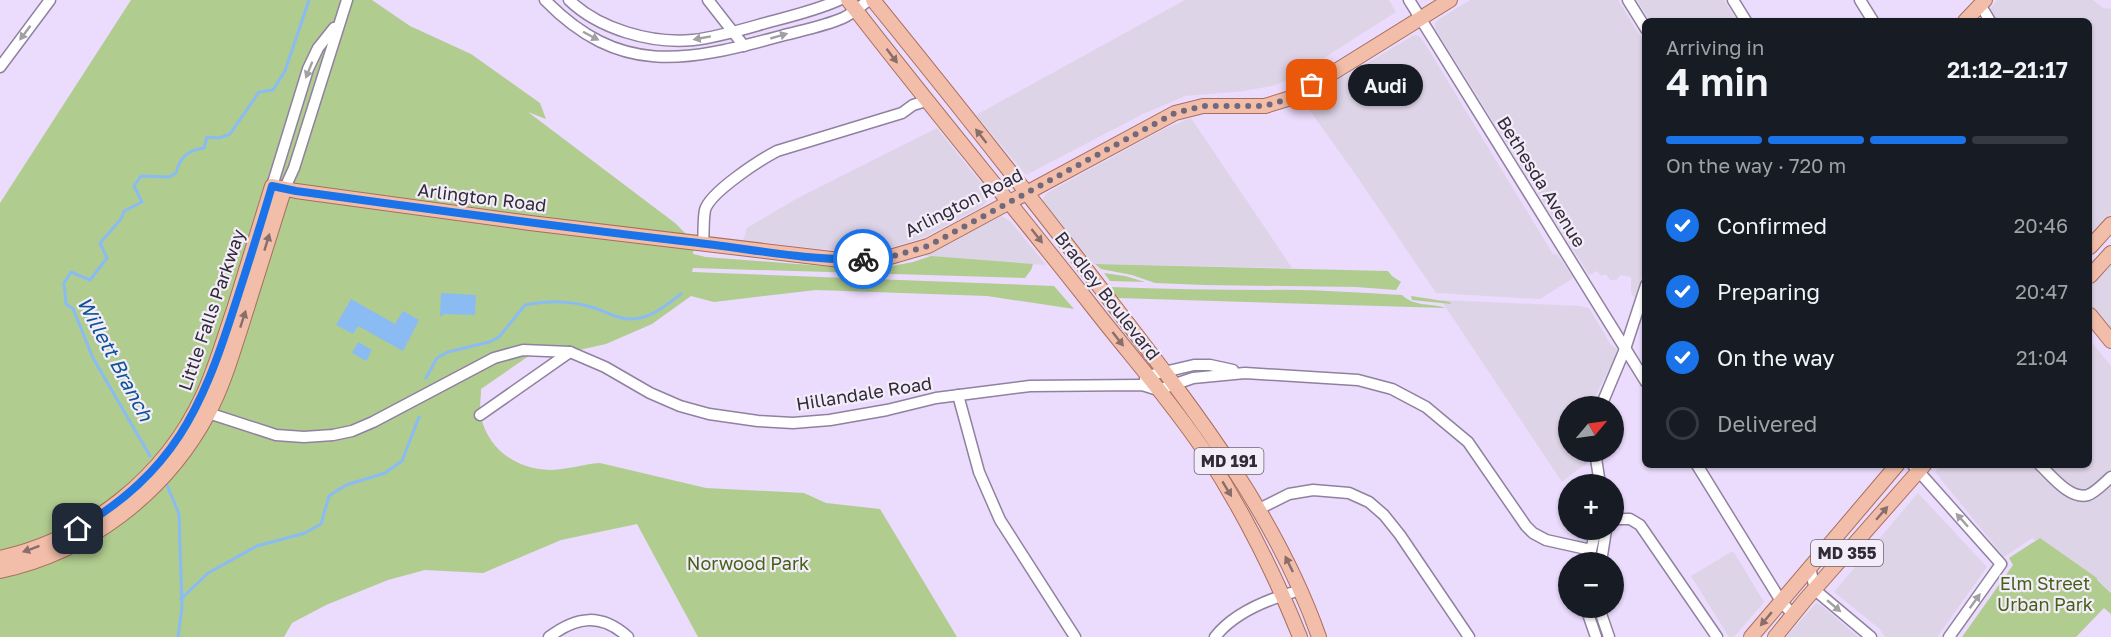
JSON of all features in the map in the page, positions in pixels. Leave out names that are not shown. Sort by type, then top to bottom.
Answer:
[{"type":"main road","name":"Bradley Boulevard","points":[[871,0],[1026,193],[1212,435],[1259,508],[1301,590],[1319,637]]},
{"type":"main road","name":"Arlington Road","points":[[278,188],[530,223],[840,260],[890,257],[928,246],[1175,113],[1203,106],[1265,106],[1294,97],[1450,0]]},
{"type":"main road","points":[[1968,18],[1983,3]]},
{"type":"main road","name":"Bradley Boulevard","points":[[852,5],[920,103],[1010,202],[1144,380],[1158,390],[1204,451],[1260,545],[1284,595],[1300,637]]},
{"type":"main road","name":"Little Falls Parkway","points":[[0,571],[25,565],[72,546],[121,515],[164,476],[184,452],[202,411],[221,348],[278,188]]},
{"type":"main road","points":[[2092,245],[2111,224]]},
{"type":"main road","points":[[2092,274],[2111,253]]},
{"type":"main road","points":[[2092,317],[2111,341]]},
{"type":"main road","name":"Little Falls Parkway","points":[[0,558],[18,554],[54,540],[105,513],[154,470],[202,411]]},
{"type":"main road","name":"MD 355","points":[[1751,637],[1894,468]]},
{"type":"main road","name":"MD 355","points":[[1775,637],[1917,468]]},
{"type":"street","points":[[0,67],[50,0]]},
{"type":"street","name":"Little Falls Parkway","points":[[278,188],[294,168],[346,0]]},
{"type":"street","points":[[545,0],[574,26],[607,44],[627,52],[654,58],[709,54],[744,46],[843,18],[852,5],[871,0]]},
{"type":"street","points":[[569,0],[599,20],[618,29],[646,37],[689,40],[733,32],[806,12],[839,0]]},
{"type":"street","points":[[708,0],[744,46]]},
{"type":"street","name":"Bethesda Avenue","points":[[1409,0],[1642,375]]},
{"type":"street","points":[[1628,0],[1642,23]]},
{"type":"street","points":[[1733,0],[1744,18]]},
{"type":"street","points":[[1860,0],[1871,18]]},
{"type":"street","points":[[1983,3],[1989,18]]},
{"type":"street","name":"Little Falls Parkway","points":[[278,188],[308,69],[318,48],[340,21]]},
{"type":"street","points":[[703,243],[705,210],[714,196],[759,161],[777,151],[902,113],[920,103]]},
{"type":"street","points":[[1605,396],[1626,349],[1642,298]]},
{"type":"street","name":"Hillandale Road","points":[[202,411],[276,435],[304,437],[333,435],[373,422],[477,365],[510,352],[537,350],[570,352],[605,367],[650,393],[680,406],[709,414],[793,423],[830,420],[936,398],[1030,386],[1144,380],[1194,365],[1210,365],[1245,373]]},
{"type":"street","points":[[480,415],[570,352]]},
{"type":"street","points":[[1158,390],[1192,378],[1245,373],[1358,380],[1392,389],[1426,407],[1468,442],[1533,533],[1546,540],[1591,550],[1594,540]]},
{"type":"street","points":[[958,395],[979,472],[999,520],[1075,637]]},
{"type":"street","points":[[1699,468],[1781,601],[1793,615]]},
{"type":"street","points":[[1919,468],[2001,564],[1949,637]]},
{"type":"street","points":[[2043,468],[2065,489],[2080,496],[2091,494],[2111,477]]},
{"type":"street","points":[[1259,508],[1289,495],[1312,490],[1348,493],[1369,502],[1384,515],[1400,535],[1469,637]]},
{"type":"street","points":[[1624,519],[1630,519],[1640,525],[1718,637]]},
{"type":"street","points":[[1810,567],[1815,590],[1871,637]]},
{"type":"street","points":[[1215,637],[1235,619],[1258,605],[1301,590]]},
{"type":"street","points":[[1592,618],[1601,635]]},
{"type":"street","points":[[1600,618],[1601,635]]},
{"type":"street","points":[[549,637],[567,622],[591,620],[620,630],[628,637]]},
{"type":"shaded area","points":[[1185,0],[1389,0],[1396,12],[1305,70],[1276,85],[1244,91],[1185,96],[1143,114],[1026,175],[976,115]]},
{"type":"shaded area","points":[[1470,0],[1618,0],[1642,39],[1642,276],[1635,297],[1632,296],[1631,277],[1621,275],[1616,280],[1610,280],[1606,274],[1601,276],[1597,271],[1589,275],[1436,30],[1435,24]]},
{"type":"shaded area","points":[[1637,0],[1724,0],[1735,18],[1648,18]]},
{"type":"shaded area","points":[[1997,0],[2093,0],[2103,8],[2111,9],[2111,214],[2092,234],[2092,18],[1983,18]]},
{"type":"shaded area","points":[[1414,35],[1419,36],[1424,42],[1553,254],[1558,255],[1573,278],[1540,299],[1436,293],[1303,101]]},
{"type":"shaded area","points":[[1191,118],[1292,268],[1090,264],[1044,206],[1043,198],[1047,193],[1164,129]]},
{"type":"shaded area","points":[[937,128],[985,188],[988,199],[983,206],[925,237],[887,249],[867,251],[819,249],[743,240],[747,228],[796,199]]},
{"type":"shaded area","points":[[1002,216],[1011,222],[1046,265],[920,255]]},
{"type":"shaded area","points":[[2111,264],[2111,330],[2092,307],[2092,284]]},
{"type":"shaded area","points":[[1441,300],[1589,308],[1611,345],[1617,349],[1616,356],[1595,396],[1558,396],[1558,462],[1587,462],[1587,464],[1572,474],[1558,474],[1558,476]]},
{"type":"shaded area","points":[[2092,342],[2111,366],[2111,592],[2032,538],[2004,557],[1935,472],[1938,468],[2092,468]]},
{"type":"shaded area","points":[[1918,493],[1987,567],[1937,637],[1885,637],[1880,629],[1834,592]]},
{"type":"shaded area","points":[[1733,551],[1764,602],[1734,637],[1729,637],[1691,576]]},
{"type":"shaded area","points":[[1816,603],[1821,605],[1858,637],[1786,637]]},
{"type":"green space","name":"Norwood Park","points":[[131,0],[372,0],[410,26],[471,54],[540,103],[546,119],[528,112],[675,223],[694,242],[693,254],[706,257],[850,268],[887,267],[931,256],[1033,264],[1025,278],[693,268],[692,272],[1054,286],[1074,309],[987,296],[816,290],[714,302],[691,296],[652,324],[606,344],[570,352],[536,351],[481,389],[481,417],[490,439],[505,455],[525,466],[549,470],[600,463],[706,488],[804,493],[826,503],[880,509],[957,637],[698,637],[637,524],[561,540],[483,573],[425,570],[388,580],[326,605],[292,623],[284,637],[0,637],[0,203]]},
{"type":"green space","points":[[1095,264],[1388,271],[1401,282],[1396,290],[1356,287],[1155,283],[1132,275],[1101,269]]},
{"type":"green space","points":[[1104,273],[1125,276],[1145,282],[1110,281]]},
{"type":"green space","points":[[1109,287],[1302,290],[1402,295],[1418,303],[1446,308],[1117,298]]},
{"type":"green space","points":[[1411,296],[1450,302],[1451,304],[1412,300]]},
{"type":"green space","name":"Elm Street Urban Park","points":[[2040,538],[2097,578],[2111,593],[2111,614],[2104,608],[2076,637],[1962,637],[2013,565],[2009,558]]},
{"type":"water","points":[[441,293],[476,295],[475,315],[443,314],[440,316]]},
{"type":"water","points":[[351,299],[395,324],[403,311],[419,320],[403,351],[358,326],[353,334],[336,325]]},
{"type":"water","points":[[358,342],[372,350],[366,361],[352,353]]},
{"type":"waterway","name":"Willett Branch","points":[[150,456],[93,358],[73,309],[66,304],[64,283],[71,272],[90,280],[107,258],[100,243],[121,219],[124,211],[142,202],[134,186],[141,176],[169,177],[176,173],[186,155],[193,150],[204,148],[207,137],[219,138],[230,134],[259,92],[273,90],[285,71],[309,0]]},
{"type":"waterway","points":[[426,378],[437,358],[448,352],[489,342],[499,337],[525,305],[550,302],[574,303],[620,318],[633,319],[651,314],[681,294]]},
{"type":"waterway","points":[[181,599],[208,573],[257,546],[305,533],[321,524],[329,496],[346,485],[385,473],[402,461],[419,417]]},
{"type":"waterway","name":"Willett Branch","points":[[167,485],[179,514],[182,607],[178,637]]},
{"type":"way so far","points":[[863,259],[890,257],[928,246],[1175,113],[1203,106],[1265,106],[1294,97],[1312,85]]},
{"type":"place","name":"Audi","points":[[1312,85]]},
{"type":"route","points":[[78,529],[105,513],[130,493],[154,470],[185,429],[214,370],[272,186],[530,223],[716,246],[840,260],[863,259]]}]
